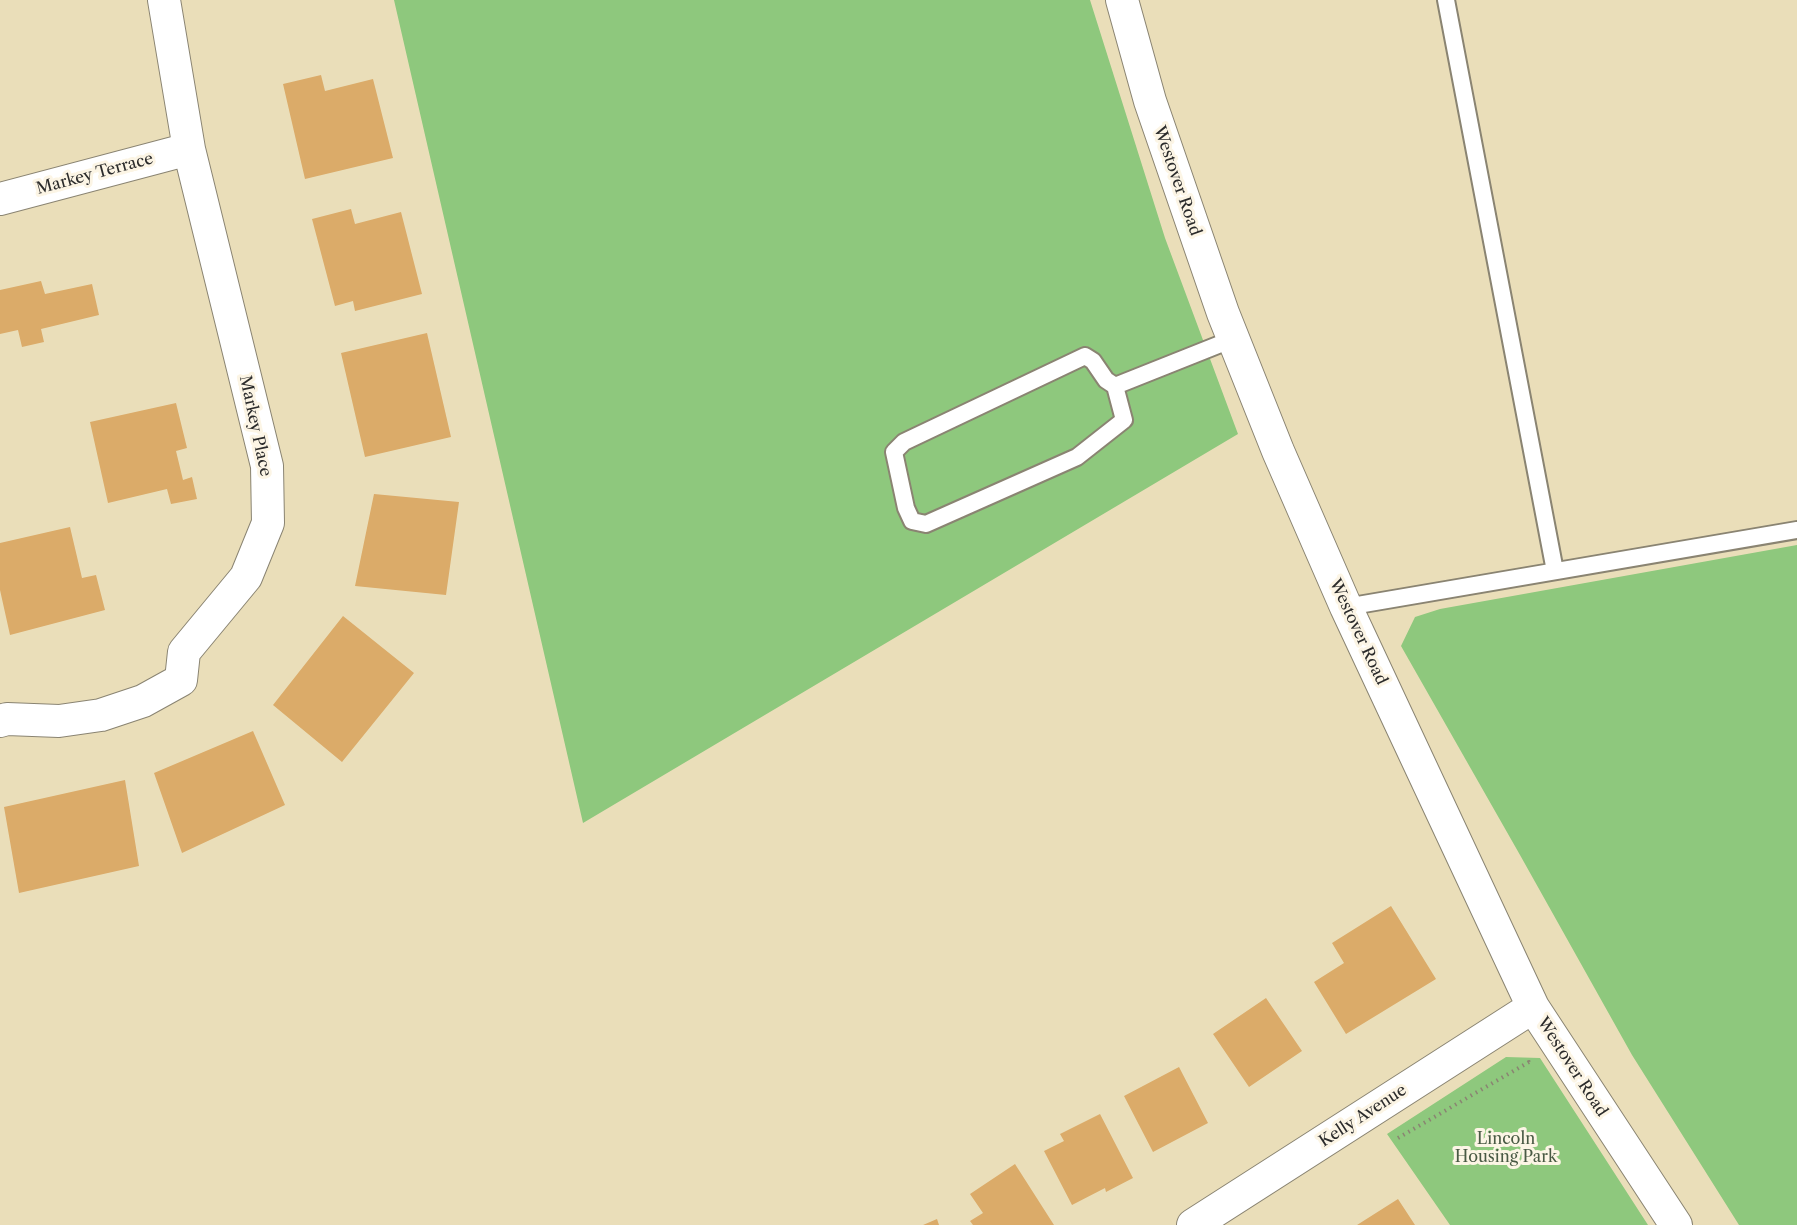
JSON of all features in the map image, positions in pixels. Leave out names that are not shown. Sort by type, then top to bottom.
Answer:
[{"type":"street","name":"Markey Place","points":[[0,721],[7,719],[59,721],[101,715],[143,701],[181,680],[184,652],[246,577],[268,523],[267,466],[189,149],[164,0]]},
{"type":"street","name":"Westover Road","points":[[1122,0],[1150,101],[1233,339],[1278,451],[1346,607],[1533,1007],[1676,1225]]},
{"type":"street","name":"Markey Terrace","points":[[0,199],[189,149]]},
{"type":"street","name":"Kelly Avenue","points":[[1193,1225],[1533,1007]]},
{"type":"lane","points":[[1446,0],[1556,571]]},
{"type":"lane","points":[[1115,386],[1233,339]]},
{"type":"lane","points":[[1084,356],[1093,361],[1106,380],[1115,386],[1124,420],[1077,457],[926,524],[912,521],[906,508],[894,452],[904,442],[1084,356]]},
{"type":"lane","points":[[1346,607],[1797,530]]},
{"type":"path","points":[[1398,1138],[1528,1062],[1535,1071]]},
{"type":"green space","points":[[394,0],[1090,0],[1165,238],[1238,434],[583,823]]},
{"type":"green space","points":[[1797,545],[1797,1225],[1739,1225],[1632,1055],[1401,646],[1415,617],[1440,609]]},
{"type":"green space","name":"Lincoln Housing Park","points":[[1506,1057],[1540,1058],[1648,1225],[1450,1225],[1387,1134]]},
{"type":"building","points":[[321,75],[325,91],[373,79],[393,158],[305,179],[283,84]]},
{"type":"building","points":[[351,209],[355,224],[401,212],[422,294],[355,311],[353,301],[335,306],[312,219]]},
{"type":"building","points":[[41,281],[45,294],[92,284],[99,315],[41,329],[44,342],[22,347],[18,330],[0,334],[0,290]]},
{"type":"building","points":[[427,333],[451,437],[365,457],[341,353]]},
{"type":"building","points":[[176,403],[187,448],[176,451],[183,480],[192,477],[197,499],[171,504],[167,489],[108,503],[90,422]]},
{"type":"building","points":[[374,494],[459,502],[446,595],[355,586]]},
{"type":"building","points":[[70,527],[82,578],[96,575],[105,610],[10,635],[0,590],[0,543]]},
{"type":"building","points":[[343,616],[414,673],[342,762],[273,705]]},
{"type":"building","points":[[253,731],[285,805],[182,853],[154,773]]},
{"type":"building","points":[[125,780],[139,866],[19,893],[4,807]]},
{"type":"building","points":[[1391,906],[1436,979],[1346,1034],[1314,982],[1344,963],[1332,943]]},
{"type":"building","points":[[1266,998],[1302,1051],[1249,1087],[1213,1034]]},
{"type":"building","points":[[1179,1067],[1208,1123],[1153,1152],[1124,1096]]},
{"type":"building","points":[[1100,1114],[1133,1178],[1106,1192],[1105,1188],[1072,1205],[1044,1151],[1064,1141],[1060,1134]]},
{"type":"building","points":[[1015,1164],[1054,1225],[973,1225],[970,1221],[983,1213],[970,1194]]},
{"type":"building","points":[[1398,1199],[1415,1225],[1357,1225]]},
{"type":"building","points":[[937,1219],[939,1225],[923,1225]]}]
